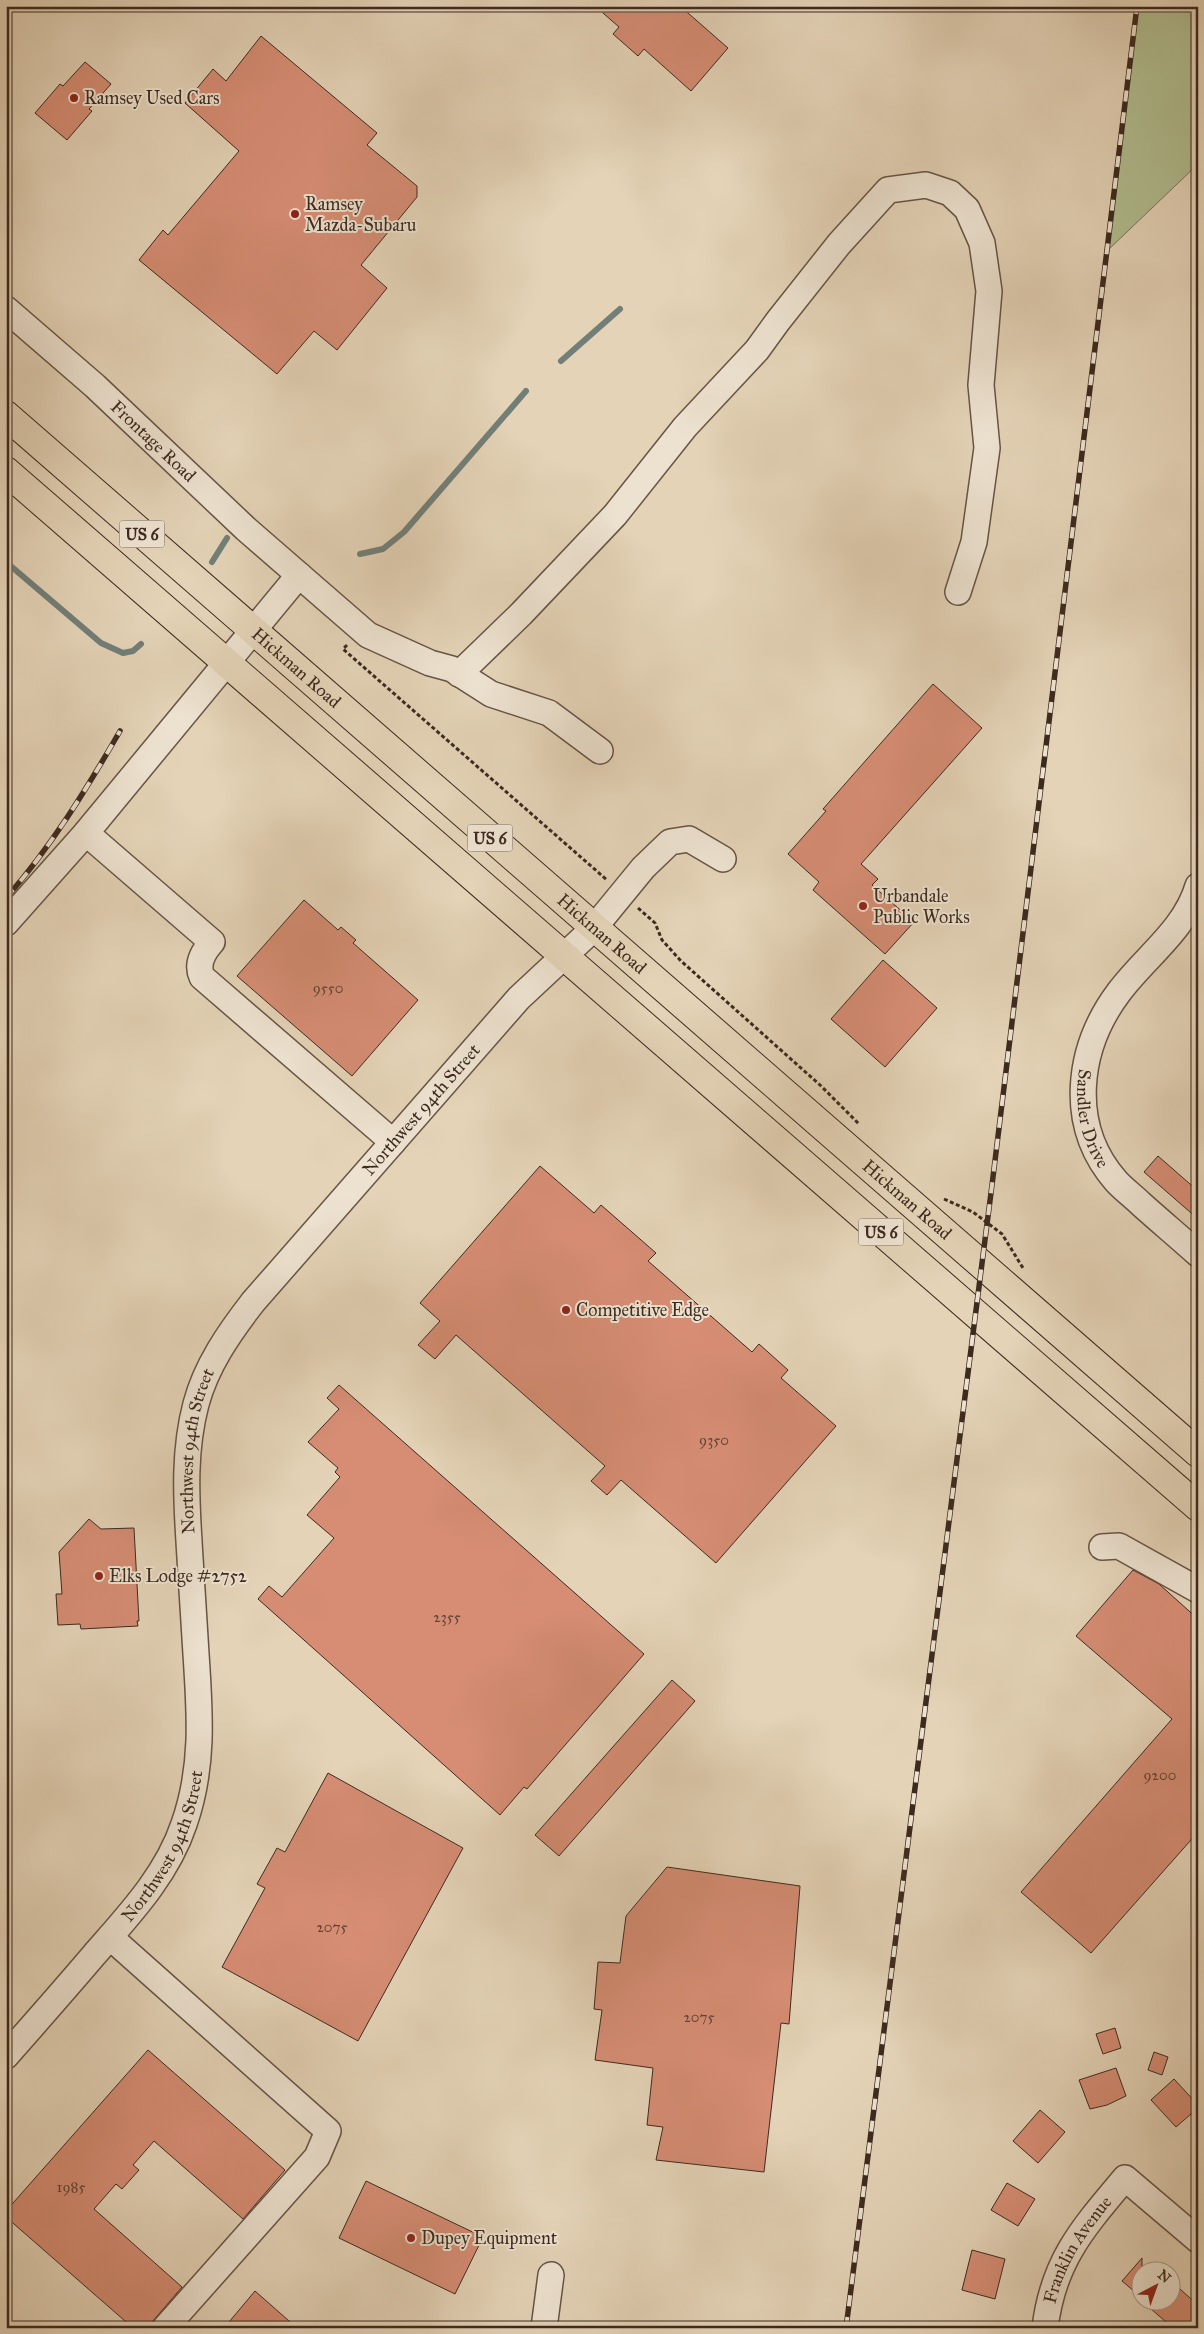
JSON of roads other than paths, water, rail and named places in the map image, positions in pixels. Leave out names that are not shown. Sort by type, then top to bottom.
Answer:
[{"type":"main road","name":"Hickman Road","points":[[6,416],[1198,1453]]},
{"type":"main road","name":"US 6","points":[[6,471],[1198,1507]]},
{"type":"street","points":[[459,674],[521,614],[615,515],[685,427],[757,350],[839,244],[888,190],[926,185],[950,193],[967,209],[982,243],[989,291],[981,385],[987,448],[974,542],[958,592]]},
{"type":"street","name":"Frontage Road","points":[[6,309],[102,392],[246,529],[361,629],[386,643],[459,674],[491,694],[549,714],[600,751]]},
{"type":"street","points":[[6,923],[86,833],[254,632],[299,575]]},
{"type":"street","points":[[86,833],[212,942],[204,950],[199,963],[202,977],[393,1142]]},
{"type":"street","name":"Northwest 94th Street","points":[[6,2056],[145,1896],[166,1864],[184,1826],[194,1789],[200,1754],[200,1722],[186,1475],[190,1432],[197,1402],[211,1366],[230,1332],[253,1302],[519,998],[594,929],[622,894],[670,842],[689,839],[723,859]]},
{"type":"street","name":"Sandler Drive","points":[[1198,886],[1194,898],[1178,927],[1119,992],[1095,1034],[1084,1064],[1082,1106],[1093,1146],[1116,1181],[1198,1254]]},
{"type":"street","points":[[1102,1547],[1119,1546],[1198,1590]]},
{"type":"street","points":[[110,1937],[328,2132],[317,2157],[165,2328]]},
{"type":"street","name":"Franklin Avenue","points":[[1045,2328],[1049,2301],[1057,2274],[1070,2247],[1125,2178],[1198,2240]]},
{"type":"street","points":[[544,2328],[551,2275]]},
{"type":"waterway","points":[[561,361],[620,309]]},
{"type":"waterway","points":[[360,554],[383,549],[404,532],[526,391]]},
{"type":"waterway","points":[[212,562],[227,538]]},
{"type":"waterway","points":[[6,562],[101,643],[123,653],[133,651],[141,644]]},
{"type":"railway","points":[[846,2328],[992,1185],[1137,6]]},
{"type":"railway","points":[[6,898],[38,859],[67,818],[120,731]]},
{"type":"place","name":"Ramsey Used Cars","points":[[74,98]]},
{"type":"place","name":"Ramsey Mazda-Subaru","points":[[295,214]]},
{"type":"place","name":"Urbandale Public Works","points":[[863,906]]},
{"type":"place","name":"Competitive Edge","points":[[566,1310]]},
{"type":"place","name":"Elks Lodge #2752","points":[[99,1576]]},
{"type":"place","name":"Dupey Equipment","points":[[411,2238]]}]
